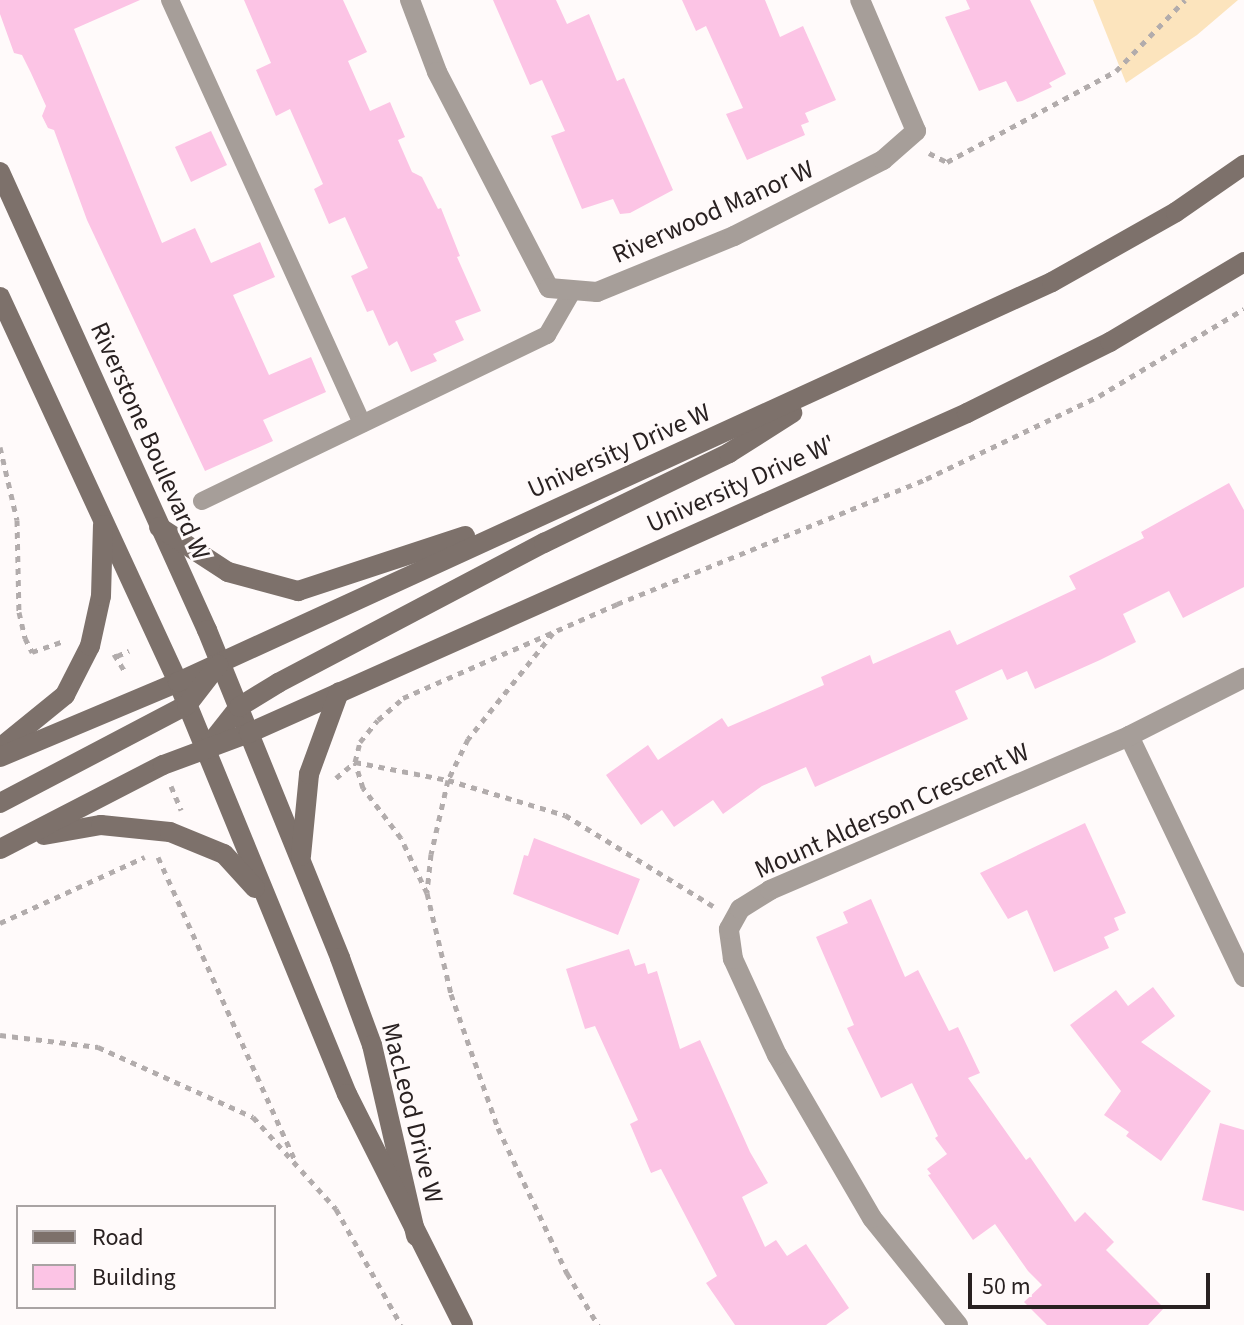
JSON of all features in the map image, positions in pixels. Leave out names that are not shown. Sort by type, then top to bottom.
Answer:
[{"type":"main road","name":"University Drive W","points":[[0,757],[178,682],[1052,282],[1176,212],[1244,165]]},
{"type":"main road","name":"Riverstone Boulevard W","points":[[0,172],[221,662],[249,733]]},
{"type":"main road","name":"University Drive W'","points":[[249,733],[967,413],[1110,342],[1244,262]]},
{"type":"main road","points":[[0,297],[103,517],[206,749]]},
{"type":"main road","points":[[206,749],[239,707],[278,683],[516,558],[729,453],[848,376]]},
{"type":"main road","points":[[159,527],[228,572],[298,591],[405,557],[612,483]]},
{"type":"main road","points":[[0,748],[65,695],[90,646],[101,596],[103,517]]},
{"type":"main road","points":[[0,803],[187,705],[221,662]]},
{"type":"main road","points":[[301,860],[309,774],[339,692]]},
{"type":"main road","points":[[3,848],[163,765],[249,733]]},
{"type":"main road","name":"MacLeod Drive W","points":[[249,733],[372,1045],[416,1236]]},
{"type":"main road","name":"MacLeod Drive W","points":[[206,749],[347,1094],[416,1236]]},
{"type":"main road","points":[[3,848],[61,830],[101,825],[170,832],[224,854],[246,874],[273,914]]},
{"type":"main road","points":[[416,1236],[463,1325]]},
{"type":"street","points":[[410,0],[437,72],[534,263],[549,288],[573,290]]},
{"type":"street","points":[[860,0],[916,131],[904,141]]},
{"type":"street","name":"Riverwood Manor W","points":[[573,290],[597,292],[734,236],[883,160],[904,141]]},
{"type":"street","name":"Mount Alderson Crescent W","points":[[734,919],[740,909],[770,890],[1129,736],[1244,678]]},
{"type":"street","points":[[1129,736],[1244,977]]},
{"type":"street","points":[[734,919],[729,929],[733,959],[777,1055],[872,1218],[958,1325]]},
{"type":"lane","points":[[170,0],[362,424]]},
{"type":"lane","points":[[202,501],[547,335],[573,290]]},
{"type":"path","points":[[904,141],[947,162],[1116,71],[1185,0]]},
{"type":"path","points":[[598,1325],[567,1273],[498,1128],[451,994],[427,893],[401,838],[363,788],[355,762],[360,742],[378,720],[403,698],[554,632],[926,479],[1099,396],[1244,309]]},
{"type":"path","points":[[0,447],[17,520],[19,612],[25,638],[32,652],[71,639]]},
{"type":"path","points":[[427,893],[431,854],[448,780],[468,739],[554,632]]},
{"type":"path","points":[[124,670],[114,654],[129,651]]},
{"type":"path","points":[[355,762],[448,780],[565,815],[734,919]]},
{"type":"path","points":[[331,782],[355,762]]},
{"type":"path","points":[[170,785],[182,811]]},
{"type":"path","points":[[0,923],[156,852],[191,923],[297,1166]]},
{"type":"path","points":[[0,1035],[98,1047],[253,1117],[336,1209],[401,1325]]},
{"type":"shaded area","points":[[1093,0],[1238,0],[1197,35],[1126,83]]},
{"type":"building","points":[[0,0],[140,0],[74,29],[162,243],[195,228],[211,263],[260,242],[275,277],[233,295],[269,375],[311,357],[326,392],[263,420],[273,441],[205,471],[87,220],[54,130],[48,128],[42,116],[46,106],[31,73],[22,55],[14,53],[0,14]]},
{"type":"building","points":[[244,0],[343,0],[367,52],[348,61],[370,111],[390,102],[405,137],[398,140],[412,172],[422,177],[438,209],[441,208],[460,256],[457,257],[481,311],[455,321],[464,340],[433,354],[437,361],[411,372],[397,341],[389,346],[373,310],[367,312],[351,276],[368,268],[345,217],[329,224],[314,189],[323,184],[290,109],[276,116],[256,70],[271,63]]},
{"type":"building","points":[[493,0],[556,0],[567,24],[589,14],[617,81],[624,78],[673,190],[630,213],[620,214],[613,199],[582,209],[551,136],[565,131],[542,80],[530,85]]},
{"type":"building","points":[[682,0],[765,0],[780,37],[803,26],[836,100],[805,113],[809,122],[801,125],[805,135],[747,160],[726,114],[743,108],[706,26],[696,31]]},
{"type":"building","points":[[966,0],[1030,0],[1066,74],[1049,83],[1052,87],[1017,102],[1006,81],[979,91],[945,17],[970,9]]},
{"type":"building","points":[[211,131],[227,165],[191,182],[175,147]]},
{"type":"building","points":[[1229,483],[1244,510],[1244,587],[1183,618],[1169,591],[1123,614],[1136,642],[1100,660],[1035,689],[1027,671],[1007,680],[1002,669],[955,691],[968,719],[815,787],[806,767],[762,786],[723,814],[713,800],[674,827],[662,810],[641,825],[606,775],[648,745],[658,760],[722,718],[728,727],[824,685],[821,677],[870,655],[873,664],[950,630],[957,645],[1076,589],[1069,576],[1144,538],[1141,532]]},
{"type":"building","points":[[1085,823],[1126,913],[1114,918],[1119,930],[1104,937],[1109,948],[1054,972],[1027,910],[1008,919],[980,873]]},
{"type":"building","points":[[534,838],[640,879],[618,935],[513,894],[524,855],[528,856]]},
{"type":"building","points":[[871,899],[905,977],[918,970],[949,1031],[958,1027],[980,1073],[968,1078],[1026,1160],[1030,1157],[1075,1222],[1085,1212],[1114,1242],[1106,1250],[1164,1308],[1148,1325],[1047,1325],[1024,1302],[1042,1285],[1028,1271],[995,1224],[973,1240],[928,1175],[931,1174],[927,1169],[947,1154],[935,1138],[938,1136],[912,1083],[881,1098],[847,1028],[854,1025],[816,937],[848,923],[843,912]]},
{"type":"building","points":[[629,949],[635,966],[645,963],[648,974],[657,971],[680,1049],[700,1040],[750,1152],[768,1183],[742,1197],[765,1247],[776,1240],[787,1256],[806,1244],[849,1308],[826,1325],[735,1325],[706,1283],[717,1276],[661,1169],[651,1173],[630,1124],[638,1120],[595,1026],[585,1029],[566,969]]},
{"type":"building","points":[[1153,987],[1175,1016],[1141,1042],[1211,1091],[1161,1161],[1126,1136],[1129,1132],[1104,1115],[1121,1091],[1070,1025],[1116,990],[1128,1006]]},
{"type":"building","points":[[1220,1123],[1244,1130],[1244,1211],[1202,1200]]}]
